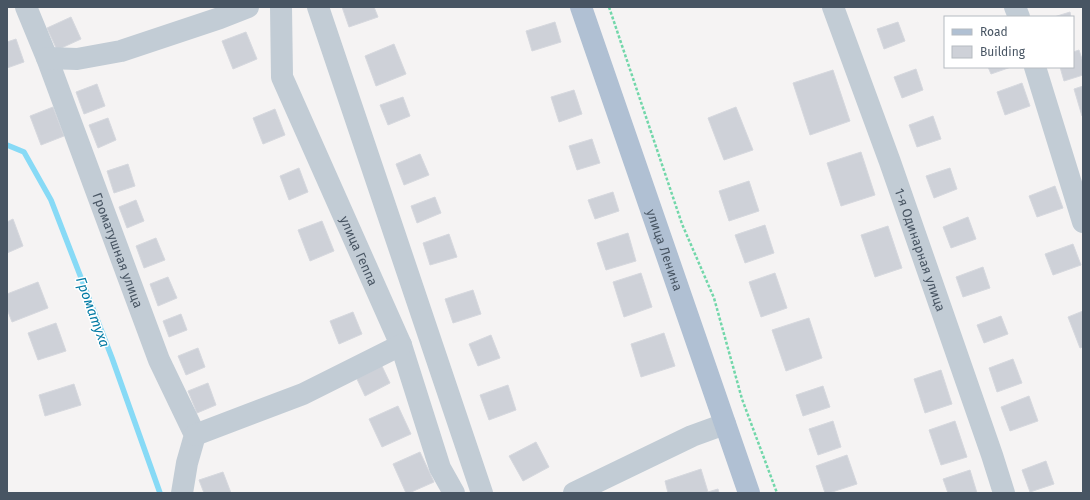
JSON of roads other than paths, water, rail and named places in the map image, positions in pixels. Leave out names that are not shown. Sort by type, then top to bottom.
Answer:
[{"type":"main road","name":"улица Ленина","points":[[581,7],[749,493]]},
{"type":"street","name":"Громатушная улица","points":[[26,7],[47,58],[160,360],[195,435]]},
{"type":"street","points":[[47,58],[77,59],[122,51],[248,7]]},
{"type":"street","name":"улица Геппа","points":[[282,7],[282,77],[402,345],[440,468],[454,493]]},
{"type":"street","points":[[318,7],[482,493]]},
{"type":"street","name":"1-я Одинарная улица","points":[[833,7],[895,177],[1004,493]]},
{"type":"street","points":[[1034,68],[1083,222]]},
{"type":"street","points":[[182,493],[187,463],[195,435],[303,394],[402,345]]},
{"type":"street","points":[[574,493],[692,436],[725,424]]},
{"type":"waterway","name":"Громатуха","points":[[7,145],[24,152],[51,200],[112,358],[160,493]]}]
